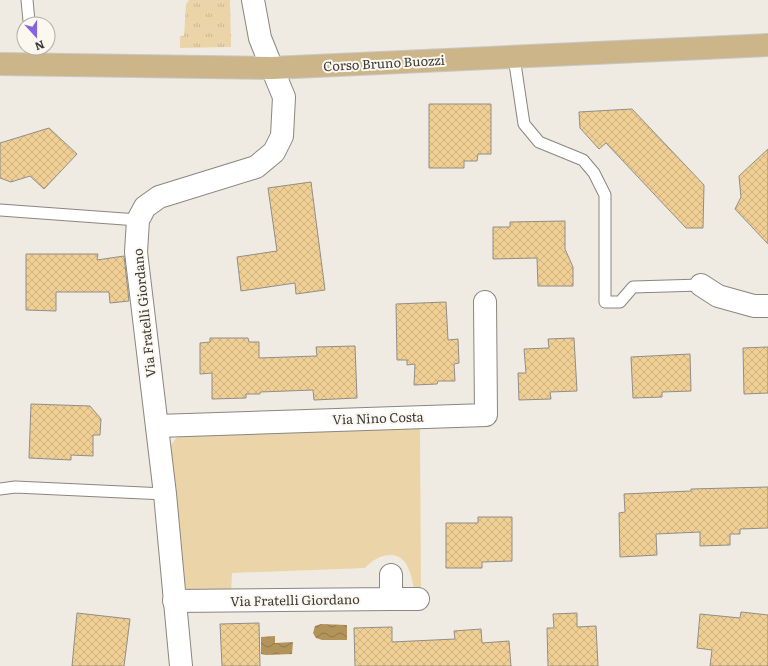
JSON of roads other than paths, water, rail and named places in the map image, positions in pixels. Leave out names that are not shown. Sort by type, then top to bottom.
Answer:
[{"type":"main road","name":"Corso Bruno Buozzi","points":[[0,64],[272,68],[768,45]]},
{"type":"street","points":[[138,220],[145,207],[159,197],[256,167],[274,152],[282,136],[284,97],[260,38],[253,0]]},
{"type":"street","name":"Via Fratelli Giordano","points":[[138,220],[136,252],[165,494],[181,666]]},
{"type":"street","points":[[701,285],[718,296],[754,306],[768,306]]},
{"type":"street","name":"Via Nino Costa","points":[[157,426],[486,415],[485,302]]},
{"type":"street","points":[[391,575],[391,599]]},
{"type":"street","name":"Via Fratelli Giordano","points":[[174,601],[418,599]]},
{"type":"lane","points":[[27,0],[29,16]]},
{"type":"lane","points":[[514,57],[524,124],[539,142],[583,160],[594,173],[605,195],[605,302],[620,302],[633,287],[701,285]]},
{"type":"lane","points":[[0,210],[138,220]]},
{"type":"lane","points":[[0,489],[15,487],[165,494]]},
{"type":"water","points":[[321,624],[347,625],[347,640],[322,640],[316,638],[313,633],[315,626]]},
{"type":"water","points":[[275,636],[275,643],[293,642],[292,654],[261,654],[261,637]]}]
